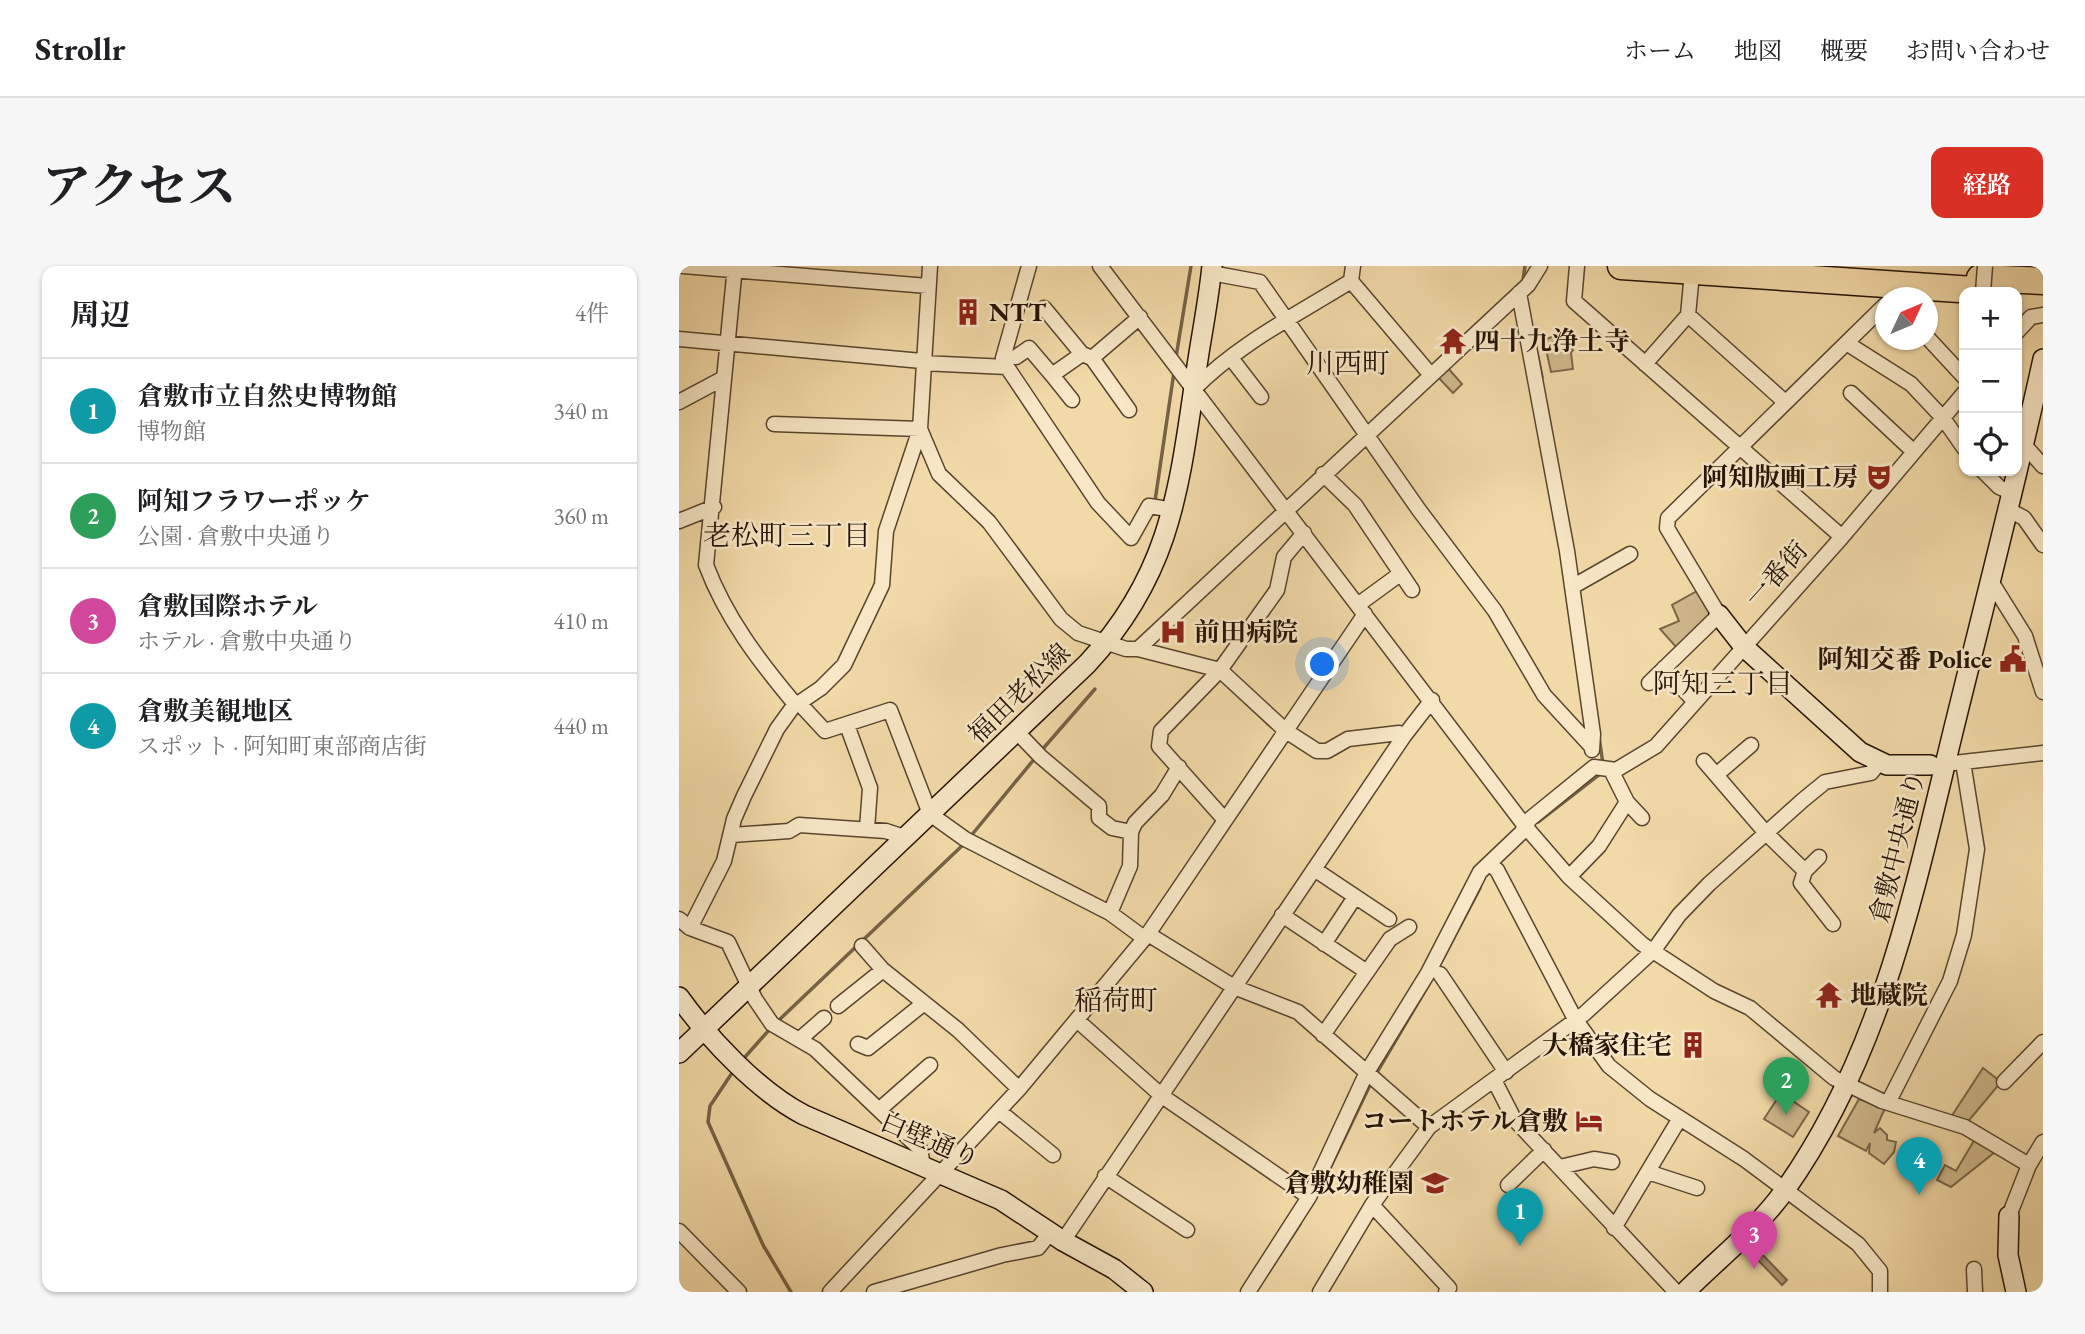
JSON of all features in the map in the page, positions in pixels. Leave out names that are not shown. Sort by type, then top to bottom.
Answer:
[{"type":"highway","points":[[1621,266],[1875,288]]},
{"type":"highway","points":[[1881,287],[1899,274],[1920,273],[2043,281]]},
{"type":"highway","points":[[1938,290],[1959,291]]},
{"type":"highway","points":[[2022,293],[2043,294]]},
{"type":"street","points":[[683,266],[735,268],[928,286]]},
{"type":"street","points":[[923,1166],[920,1149],[880,1110],[800,1039],[775,1025],[748,986],[728,942],[685,923],[724,861],[744,796],[777,729],[797,704],[821,688],[844,665],[877,597],[884,577],[888,522],[920,429],[922,362],[930,266]]},
{"type":"street","points":[[1029,266],[1003,358],[1012,362],[1098,503],[1131,538],[1149,506],[1174,510]]},
{"type":"street","points":[[1100,266],[1432,700],[1525,827],[1570,877],[1622,928],[1714,990],[1750,1009],[1825,1072],[1848,1086],[1888,1103],[1965,1127],[2029,1165]]},
{"type":"street","points":[[1353,266],[1351,281],[1430,374]]},
{"type":"street","points":[[920,429],[939,474],[989,522],[1061,619],[1078,634],[1133,651],[1523,290],[1540,266]]},
{"type":"street","points":[[1577,266],[1574,301],[1842,537]]},
{"type":"street","points":[[1983,287],[1985,266]]},
{"type":"street","points":[[735,268],[722,379],[714,507],[706,565],[717,593],[761,665],[825,731],[890,710],[930,814],[967,840],[1109,913],[1234,987],[1298,1012],[1429,1126]]},
{"type":"street","points":[[1212,269],[1260,282],[1419,510],[1495,611],[1544,695],[1590,745],[1602,768],[1642,818]]},
{"type":"street","name":"福田老松線","points":[[679,1054],[1107,643],[1141,592],[1162,548],[1174,510],[1212,269]]},
{"type":"street","points":[[1645,364],[1688,315],[1692,273]]},
{"type":"street","points":[[1193,389],[1231,358],[1351,281]]},
{"type":"street","points":[[1523,290],[1575,585],[1593,734],[1590,745]]},
{"type":"street","points":[[1875,297],[1848,344],[1671,514],[1667,523],[1699,585],[1744,647],[1860,752],[1879,763],[1946,764],[2043,753]]},
{"type":"street","points":[[1044,308],[1087,356],[1129,410]]},
{"type":"street","points":[[1688,315],[1786,402]]},
{"type":"street","points":[[2022,327],[2028,320],[2043,315]]},
{"type":"street","points":[[1052,375],[1087,356],[1140,317]]},
{"type":"street","points":[[679,339],[922,362],[1012,362],[1029,348],[1072,400]]},
{"type":"street","points":[[1848,344],[1911,384],[1943,418],[1959,441]]},
{"type":"street","points":[[1938,349],[1959,372]]},
{"type":"street","points":[[1231,358],[1261,397]]},
{"type":"street","name":"倉敷中央通り","points":[[2022,433],[2043,359]]},
{"type":"street","points":[[679,402],[722,379]]},
{"type":"street","points":[[1851,393],[1915,452]]},
{"type":"street","name":"一番街","points":[[1248,1292],[1310,1196],[1480,872],[1525,827],[1602,768],[1616,770],[1656,746],[1842,537],[1959,399]]},
{"type":"street","points":[[774,424],[920,429]]},
{"type":"street","points":[[2022,442],[2043,466]]},
{"type":"street","points":[[1323,474],[1355,505],[1412,590]]},
{"type":"street","points":[[1988,476],[2011,501],[2043,545]]},
{"type":"street","name":"倉敷中央通り","points":[[1685,1292],[1786,1189],[1848,1086],[1887,988],[1992,583],[2015,476]]},
{"type":"street","points":[[679,520],[714,507]]},
{"type":"street","points":[[1225,820],[1159,746],[1161,731],[1220,670],[1277,590],[1284,557],[1304,533]]},
{"type":"street","points":[[1575,585],[1630,554]]},
{"type":"street","points":[[830,1292],[943,1174],[1019,1089],[1146,936],[1286,731],[1362,609],[1401,574]]},
{"type":"street","points":[[1992,583],[2025,636],[2043,692]]},
{"type":"street","points":[[1649,683],[1719,615]]},
{"type":"street","points":[[1138,649],[1220,670],[1286,731],[1317,751],[1327,751],[1348,739],[1399,733],[1404,736]]},
{"type":"street","points":[[1664,668],[1695,702]]},
{"type":"street","points":[[885,1291],[1038,1248],[1056,1237],[1105,1176],[1162,1096],[1404,736],[1432,700]]},
{"type":"street","points":[[847,725],[870,788],[867,829]]},
{"type":"street","points":[[1017,732],[1038,755],[1099,806],[1099,818],[1112,828],[1131,832]]},
{"type":"street","points":[[1716,775],[1751,745]]},
{"type":"street","points":[[1704,761],[1765,832],[1805,871]]},
{"type":"street","points":[[1320,1292],[1372,1205],[1429,1126],[1575,1019],[1654,950],[1679,915],[1765,832],[1825,782],[1871,773],[1879,763]]},
{"type":"street","points":[[1888,1103],[1950,981],[1964,935],[1977,849],[1946,764]]},
{"type":"street","points":[[1109,913],[1130,866],[1131,832],[1162,795],[1179,767]]},
{"type":"street","points":[[1570,877],[1598,846],[1627,802]]},
{"type":"street","points":[[732,835],[789,831],[799,825],[867,829],[904,837]]},
{"type":"street","points":[[1819,857],[1805,871],[1801,883],[1833,924]]},
{"type":"street","points":[[1489,864],[1497,870],[1575,1019],[1609,1066],[1786,1189],[1871,1257],[1880,1271],[1881,1292]]},
{"type":"street","points":[[1314,869],[1389,919]]},
{"type":"street","points":[[1324,943],[1356,897]]},
{"type":"street","points":[[1282,915],[1367,972]]},
{"type":"street","points":[[1323,1035],[1390,939],[1409,927]]},
{"type":"street","points":[[862,946],[883,970],[922,1004],[958,1030],[1019,1089]]},
{"type":"street","points":[[838,1006],[883,970]]},
{"type":"street","points":[[1440,974],[1500,1076],[1514,1119],[1677,1292]]},
{"type":"street","name":"白壁通り","points":[[679,997],[778,1100],[1001,1200],[1056,1237],[1114,1269],[1143,1292]]},
{"type":"street","points":[[858,1044],[868,1048],[922,1004]]},
{"type":"street","points":[[800,1039],[824,1018]]},
{"type":"street","points":[[1078,1021],[1162,1096],[1310,1196]]},
{"type":"street","points":[[2004,1082],[2043,1042]]},
{"type":"street","points":[[880,1110],[930,1065]]},
{"type":"street","points":[[999,1111],[1053,1155]]},
{"type":"street","points":[[1614,1228],[1681,1118]]},
{"type":"street","points":[[2016,1292],[2008,1255],[2009,1216],[2029,1165],[2043,1142]]},
{"type":"street","points":[[1508,1185],[1544,1150]]},
{"type":"street","points":[[1560,1167],[1594,1159],[1612,1162]]},
{"type":"street","points":[[1648,1172],[1697,1188]]},
{"type":"street","points":[[1105,1176],[1187,1230]]},
{"type":"street","points":[[1372,1205],[1449,1288],[1445,1292]]},
{"type":"street","points":[[679,1231],[739,1292]]},
{"type":"street","points":[[1974,1269],[1975,1292]]},
{"type":"shaded area","points":[[1559,334],[1573,350],[1573,369],[1551,372],[1544,340]]},
{"type":"shaded area","points":[[1447,367],[1462,384],[1453,393],[1437,376]]},
{"type":"shaded area","points":[[1697,591],[1710,614],[1677,648],[1660,629],[1679,621],[1672,605]]},
{"type":"shaded area","points":[[1983,1068],[2001,1082],[1966,1124],[1951,1117]]},
{"type":"shaded area","points":[[1781,1093],[1809,1112],[1793,1137],[1764,1119]]},
{"type":"shaded area","points":[[1859,1099],[1885,1108],[1874,1133],[1880,1128],[1887,1135],[1887,1140],[1896,1142],[1894,1152],[1884,1164],[1869,1153],[1870,1143],[1866,1151],[1838,1136]]},
{"type":"shaded area","points":[[1975,1139],[1995,1152],[1951,1187],[1937,1180],[1945,1165],[1956,1171]]},
{"type":"shaded area","points":[[1759,1251],[1787,1280],[1782,1285],[1754,1256]]},
{"type":"waterway","points":[[1176,357],[1191,266]]},
{"type":"waterway","points":[[1523,280],[1525,266]]},
{"type":"waterway","points":[[1537,353],[1542,377]]},
{"type":"waterway","points":[[1155,501],[1174,372]]},
{"type":"waterway","points":[[1041,751],[1095,689]]},
{"type":"waterway","points":[[1599,737],[1603,764]]},
{"type":"waterway","points":[[970,837],[1036,757]]},
{"type":"waterway","points":[[1538,822],[1600,774]]},
{"type":"waterway","points":[[778,1021],[965,843]]},
{"type":"waterway","points":[[1438,968],[1480,888]]},
{"type":"waterway","points":[[1376,1074],[1429,984]]},
{"type":"waterway","points":[[745,1057],[770,1029]]},
{"type":"waterway","points":[[732,1073],[710,1106],[708,1122],[763,1245],[791,1292]]},
{"type":"waterway","points":[[1318,1193],[1371,1083]]},
{"type":"waterway","points":[[1264,1279],[1300,1224]]},
{"type":"place","name":"NTT","points":[[968,312]]},
{"type":"place","name":"四十九浄土寺","points":[[1453,341]]},
{"type":"place","name":"阿知版画工房","points":[[1879,477]]},
{"type":"place","name":"前田病院","points":[[1173,632]]},
{"type":"place","name":"阿知交番 Police","points":[[2013,659]]},
{"type":"place","name":"地蔵院","points":[[1829,995]]},
{"type":"place","name":"大橋家住宅","points":[[1693,1045]]},
{"type":"place","name":"阿知フラワーポッケ","points":[[1786,1115]]},
{"type":"place","name":"コートホテル倉敷","points":[[1589,1121]]},
{"type":"place","name":"倉敷幼稚園","points":[[1435,1183]]},
{"type":"place","name":"倉敷美観地区","points":[[1919,1195]]},
{"type":"place","name":"倉敷市立自然史博物館","points":[[1520,1246]]},
{"type":"place","name":"倉敷国際ホテル","points":[[1754,1269]]},
{"type":"district","name":"川西町","points":[[1348,363]]},
{"type":"district","name":"老松町三丁目","points":[[787,535]]},
{"type":"district","name":"阿知三丁目","points":[[1723,683]]},
{"type":"district","name":"稲荷町","points":[[1116,1000]]}]
